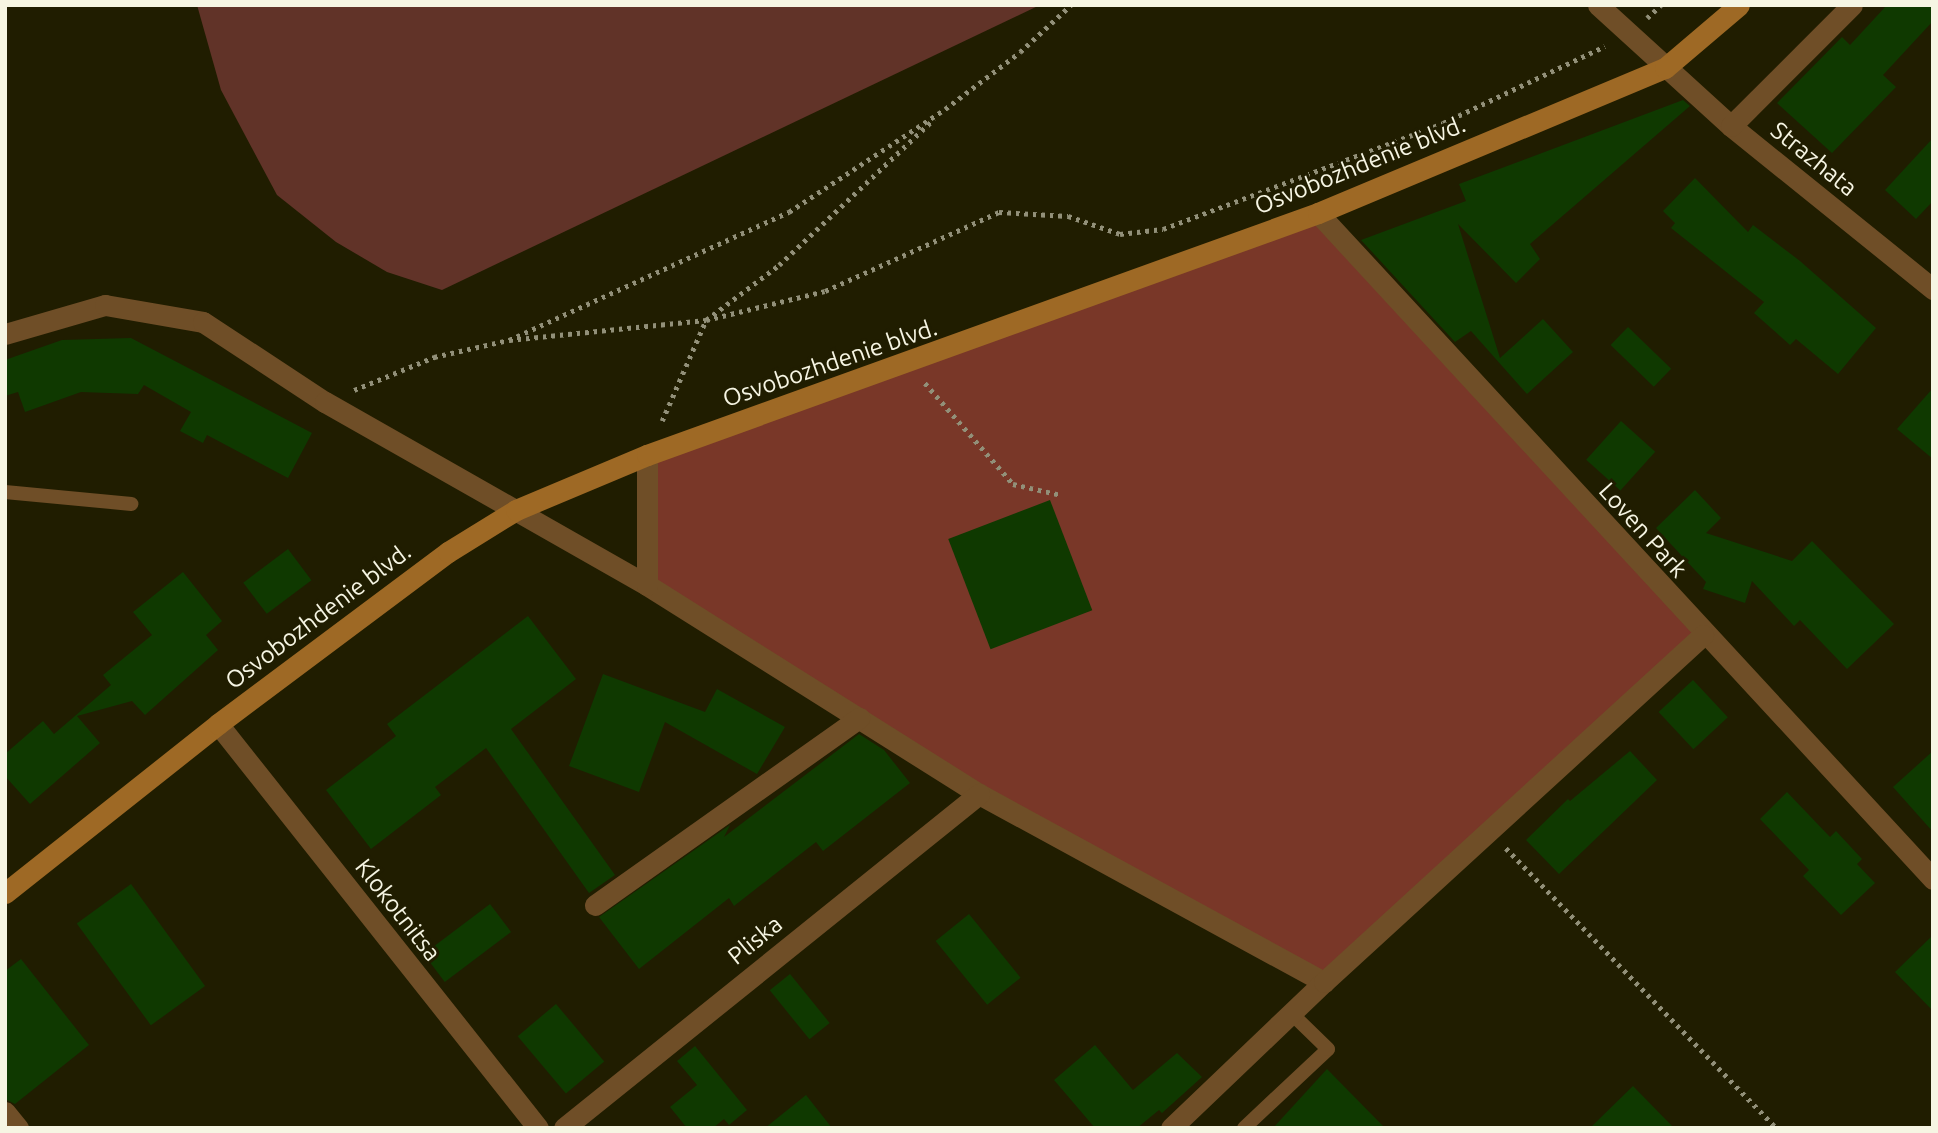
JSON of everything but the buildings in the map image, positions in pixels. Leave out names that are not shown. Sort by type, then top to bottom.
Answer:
[{"type":"main road","name":"Osvobozhdenie blvd.","points":[[5,893],[218,724],[448,552],[516,510],[647,455],[1318,213],[1665,68],[1739,5]]},
{"type":"street","name":"Strazhata","points":[[1598,5],[1731,126],[1933,289]]},
{"type":"street","points":[[1731,126],[1852,5]]},
{"type":"street","name":"Loven Park","points":[[1318,213],[1703,635],[1933,879]]},
{"type":"street","points":[[5,334],[105,305],[203,322],[325,402],[647,585],[979,794],[1324,982]]},
{"type":"street","points":[[647,455],[647,585]]},
{"type":"street","points":[[1171,1128],[1324,982],[1703,635]]},
{"type":"street","points":[[595,905],[859,718]]},
{"type":"street","name":"Klokotnitsa","points":[[218,724],[538,1128]]},
{"type":"street","name":"Pliska","points":[[564,1128],[979,794]]},
{"type":"street","points":[[5,1112],[18,1128]]},
{"type":"lane","points":[[5,492],[131,504]]},
{"type":"lane","points":[[1244,1128],[1328,1049],[1291,1013]]},
{"type":"path","points":[[509,340],[789,212],[945,109],[1020,52],[1071,5]]},
{"type":"path","points":[[325,402],[433,357],[509,340],[706,320],[825,291],[999,212],[1068,216],[1120,234],[1163,229],[1444,123],[1628,34],[1661,5]]},
{"type":"path","points":[[647,455],[706,320],[779,265],[945,109]]},
{"type":"path","points":[[933,391],[1013,484],[1061,495]]},
{"type":"path","points":[[1489,830],[1644,996],[1776,1128]]},
{"type":"shaded area","points":[[197,5],[1040,5],[442,290],[387,272],[336,242],[277,195],[221,90]]},
{"type":"shaded area","points":[[1318,213],[1703,635],[1324,982],[979,794],[647,585],[647,455]]}]
